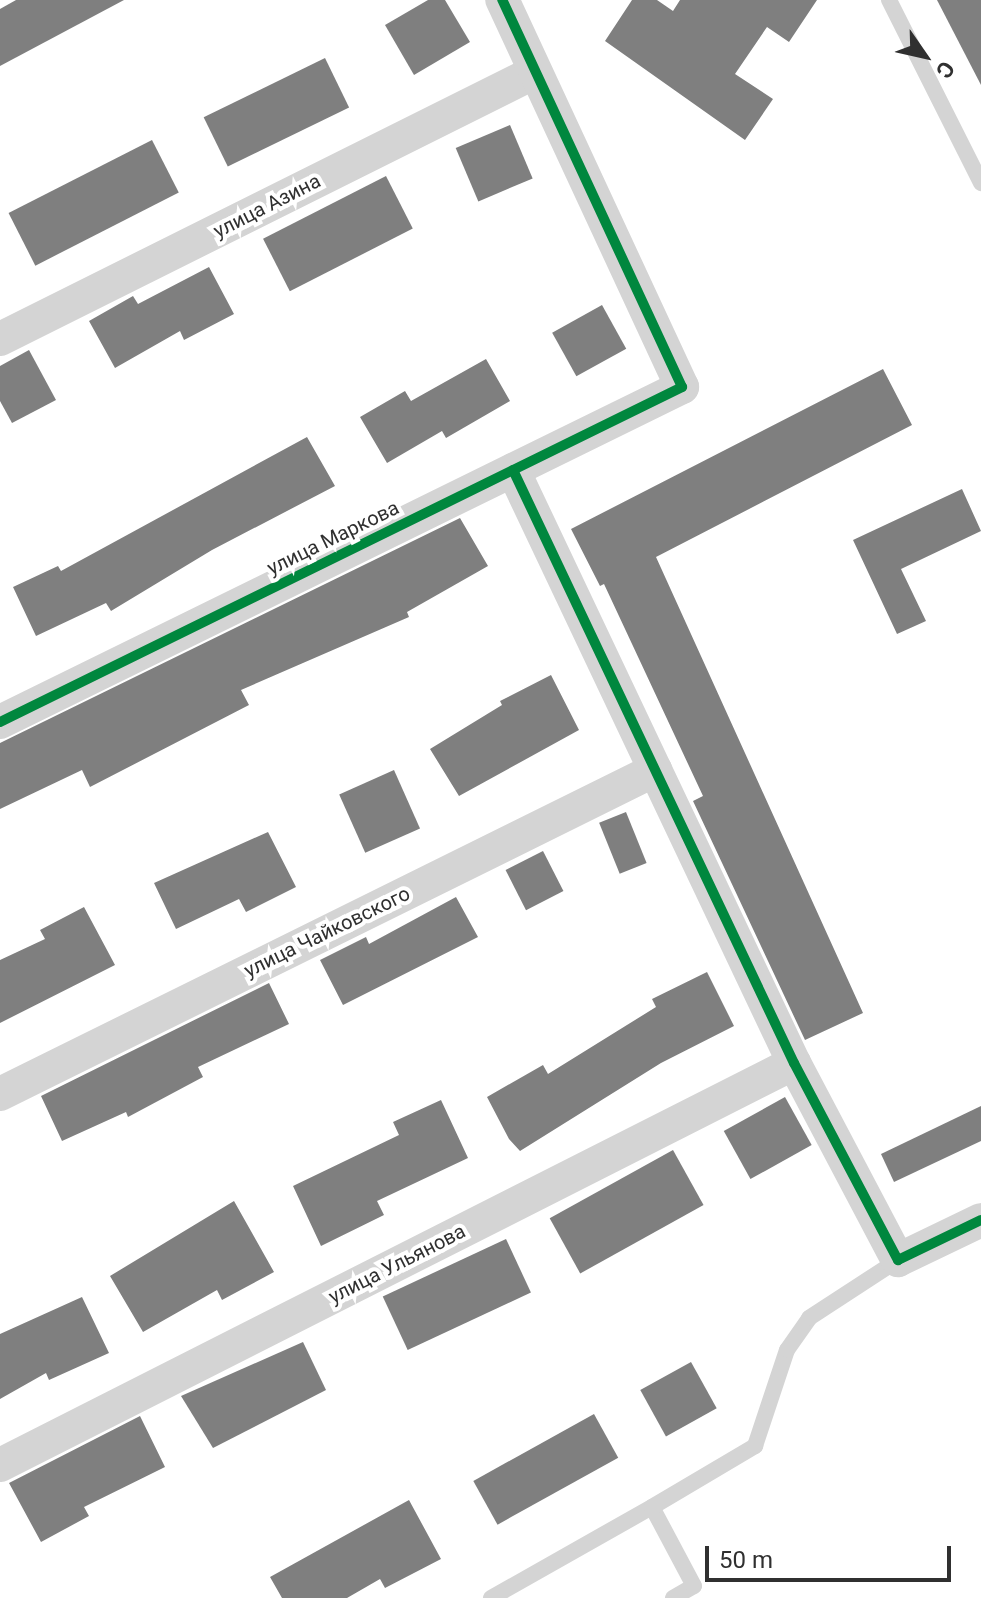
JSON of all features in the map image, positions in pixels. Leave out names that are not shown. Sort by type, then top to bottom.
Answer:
[{"type":"street","points":[[502,0],[533,73]]},
{"type":"street","name":"улица Азина","points":[[0,339],[533,73]]},
{"type":"street","name":"улица Маркова","points":[[0,722],[682,387],[533,73]]},
{"type":"street","points":[[513,470],[794,1063],[898,1260],[981,1220]]},
{"type":"street","name":"улица Чайковского","points":[[0,1094],[655,770]]},
{"type":"street","name":"улица Ульянова","points":[[0,1465],[794,1063]]},
{"type":"lane","points":[[889,0],[981,183]]},
{"type":"lane","points":[[491,1598],[755,1446],[787,1350],[809,1318],[898,1260]]},
{"type":"lane","points":[[652,1507],[694,1586],[673,1598]]},
{"type":"building","points":[[16,0],[124,0],[0,66],[0,9]]},
{"type":"building","points":[[428,0],[445,0],[470,42],[414,75],[385,25]]},
{"type":"building","points":[[632,0],[657,0],[673,11],[680,0],[817,0],[789,42],[767,27],[735,74],[773,99],[745,140],[605,41]]},
{"type":"building","points":[[937,0],[981,0],[981,85]]},
{"type":"building","points":[[325,58],[349,107],[228,167],[204,117]]},
{"type":"building","points":[[510,125],[533,178],[478,201],[456,148]]},
{"type":"building","points":[[152,140],[179,193],[35,266],[9,213]]},
{"type":"building","points":[[386,176],[413,229],[290,291],[263,239]]},
{"type":"building","points":[[209,267],[234,314],[184,340],[180,331],[115,368],[89,321],[133,296],[138,304]]},
{"type":"building","points":[[602,305],[626,349],[576,376],[552,333]]},
{"type":"building","points":[[29,350],[56,400],[12,423],[0,401],[0,366]]},
{"type":"building","points":[[486,359],[510,401],[446,438],[442,431],[387,463],[360,417],[405,391],[411,401]]},
{"type":"building","points":[[883,369],[912,425],[656,557],[863,1013],[805,1040],[693,801],[703,796],[604,584],[600,586],[571,529]]},
{"type":"building","points":[[307,437],[335,486],[212,550],[111,611],[106,603],[36,636],[13,587],[58,566],[61,571]]},
{"type":"building","points":[[962,489],[981,531],[901,569],[926,621],[897,634],[853,540]]},
{"type":"building","points":[[460,518],[488,566],[407,612],[409,617],[241,690],[249,705],[90,787],[82,770],[0,809],[0,743]]},
{"type":"building","points":[[551,675],[579,730],[459,796],[430,749],[502,705],[500,701]]},
{"type":"building","points":[[394,770],[420,828],[365,853],[339,794]]},
{"type":"building","points":[[626,812],[647,863],[620,874],[599,823]]},
{"type":"building","points":[[268,832],[296,887],[246,912],[239,899],[176,929],[154,883]]},
{"type":"building","points":[[543,851],[563,891],[526,910],[506,870]]},
{"type":"building","points":[[456,897],[478,937],[343,1005],[320,960],[366,937],[369,944]]},
{"type":"building","points":[[84,907],[115,965],[0,1023],[0,960],[45,939],[40,930]]},
{"type":"building","points":[[707,972],[734,1026],[661,1063],[520,1151],[509,1139],[487,1097],[543,1065],[548,1074],[656,1007],[652,999]]},
{"type":"building","points":[[269,983],[289,1024],[198,1067],[203,1077],[128,1117],[126,1112],[62,1141],[41,1096]]},
{"type":"building","points":[[785,1097],[812,1145],[750,1179],[724,1131]]},
{"type":"building","points":[[441,1100],[468,1158],[377,1201],[384,1215],[321,1246],[293,1186],[399,1135],[393,1122]]},
{"type":"building","points":[[981,1106],[981,1141],[894,1182],[881,1154]]},
{"type":"building","points":[[673,1150],[704,1205],[580,1273],[550,1218]]},
{"type":"building","points":[[234,1201],[274,1272],[222,1300],[217,1290],[143,1332],[110,1276]]},
{"type":"building","points":[[506,1239],[531,1292],[408,1350],[383,1296]]},
{"type":"building","points":[[82,1297],[109,1353],[49,1380],[46,1373],[0,1399],[0,1334]]},
{"type":"building","points":[[303,1342],[326,1390],[213,1448],[181,1396]]},
{"type":"building","points":[[691,1362],[717,1408],[666,1436],[640,1390]]},
{"type":"building","points":[[594,1414],[618,1458],[498,1525],[473,1481]]},
{"type":"building","points":[[140,1416],[165,1467],[84,1507],[89,1516],[41,1542],[9,1483]]},
{"type":"building","points":[[409,1500],[441,1559],[385,1588],[380,1579],[347,1598],[282,1598],[270,1577]]},
{"type":"cycle path","points":[[0,722],[682,387],[502,0]]},
{"type":"cycle path","points":[[513,470],[794,1063],[898,1260],[981,1220]]}]
